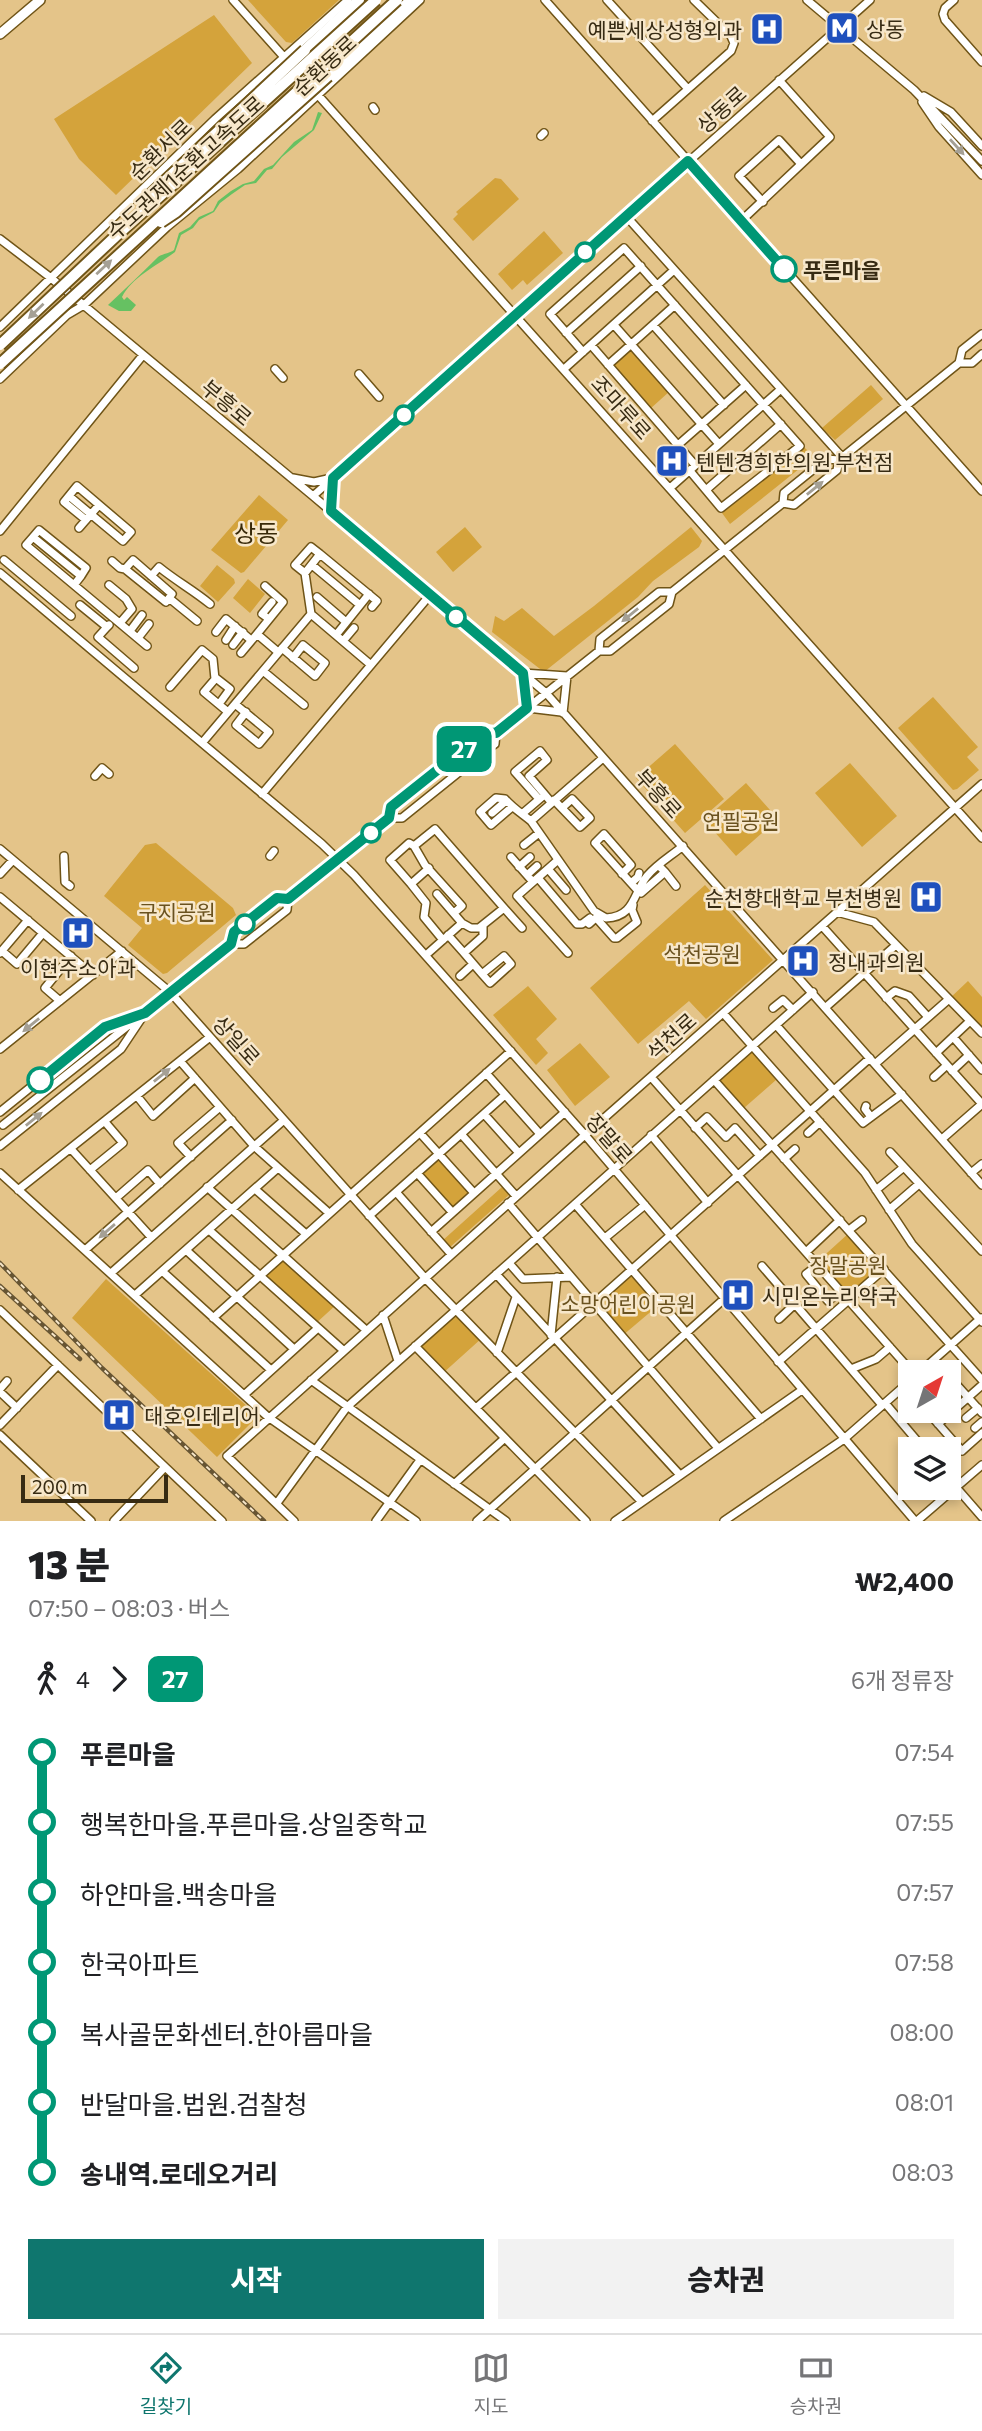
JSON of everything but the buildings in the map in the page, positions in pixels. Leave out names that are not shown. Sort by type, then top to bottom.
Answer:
[{"type":"highway","points":[[116,236],[146,200],[359,0]]},
{"type":"highway","name":"수도권제1순환고속도로","points":[[0,345],[376,0]]},
{"type":"highway","name":"수도권제1순환고속도로","points":[[0,364],[397,0]]},
{"type":"highway","points":[[127,245],[176,212],[411,0]]},
{"type":"main road","points":[[0,34],[40,0]]},
{"type":"street","name":"조마루로","points":[[233,0],[982,838]]},
{"type":"street","name":"순환서로","points":[[0,327],[215,120],[348,0]]},
{"type":"street","name":"순환동로","points":[[0,379],[67,315],[83,305],[167,228],[238,169],[420,0]]},
{"type":"street","points":[[545,0],[982,491]]},
{"type":"street","points":[[607,0],[688,89]]},
{"type":"street","points":[[652,121],[731,51],[734,43],[732,36],[694,0]]},
{"type":"street","name":"상동로","points":[[313,496],[870,0]]},
{"type":"street","points":[[954,0],[945,8],[945,20],[982,62]]},
{"type":"street","points":[[807,1],[914,90],[982,161]]},
{"type":"street","points":[[741,221],[830,137],[779,80]]},
{"type":"street","points":[[914,90],[951,112],[982,146]]},
{"type":"street","points":[[914,90],[939,127],[982,174]]},
{"type":"street","points":[[975,139],[982,132]]},
{"type":"street","points":[[763,202],[739,176],[779,140],[801,164]]},
{"type":"street","points":[[626,216],[840,458]]},
{"type":"street","name":"부흥로","points":[[0,239],[51,278],[313,496],[545,693],[982,1185]]},
{"type":"street","points":[[583,352],[550,314],[624,247],[800,446],[722,508],[706,490],[678,445],[591,345]]},
{"type":"street","points":[[566,332],[641,266]]},
{"type":"street","points":[[564,369],[674,270]]},
{"type":"street","points":[[608,365],[675,305]]},
{"type":"street","points":[[614,325],[719,444]]},
{"type":"street","points":[[653,325],[724,405]]},
{"type":"street","points":[[959,363],[962,350],[982,334]]},
{"type":"street","points":[[783,503],[794,505],[837,470],[840,458],[959,363],[972,362],[982,354]]},
{"type":"street","points":[[0,530],[143,355]]},
{"type":"street","points":[[275,369],[283,378]]},
{"type":"street","points":[[359,374],[379,397]]},
{"type":"street","points":[[678,445],[747,385]]},
{"type":"street","points":[[670,488],[781,389]]},
{"type":"street","points":[[706,490],[781,424]]},
{"type":"street","points":[[389,818],[391,807],[464,748],[485,732],[496,733],[599,651],[610,651],[669,604],[672,592],[783,503],[784,493],[826,458],[840,458]]},
{"type":"street","points":[[290,477],[314,482],[333,478],[331,511]]},
{"type":"street","points":[[77,486],[99,505],[131,532],[122,541],[64,502],[77,486]]},
{"type":"street","points":[[79,528],[99,505]]},
{"type":"street","points":[[74,585],[86,568],[39,530],[26,545],[147,646]]},
{"type":"street","points":[[371,665],[311,614],[305,573],[295,565],[311,547],[377,601],[372,607]]},
{"type":"street","points":[[305,573],[320,554]]},
{"type":"street","points":[[4,560],[71,616]]},
{"type":"street","points":[[112,561],[166,602],[172,594],[133,560],[125,569]]},
{"type":"street","points":[[312,565],[360,605]]},
{"type":"street","points":[[151,576],[159,567],[211,604]]},
{"type":"street","name":"장말로","points":[[0,573],[338,859],[565,1112],[916,1521]]},
{"type":"street","points":[[109,585],[126,599],[132,609],[98,637],[134,667]]},
{"type":"street","points":[[241,653],[283,602],[265,586]]},
{"type":"street","points":[[599,651],[600,639],[659,592],[672,592]]},
{"type":"street","points":[[335,635],[369,594]]},
{"type":"street","points":[[262,794],[430,595]]},
{"type":"street","points":[[317,597],[346,622]]},
{"type":"street","points":[[169,598],[197,621]]},
{"type":"street","points":[[268,620],[262,614],[272,602]]},
{"type":"street","points":[[80,605],[107,627]]},
{"type":"street","points":[[201,743],[311,614]]},
{"type":"street","points":[[130,631],[142,615]]},
{"type":"street","points":[[216,632],[226,619],[243,632],[293,658],[315,676],[325,663],[303,645],[293,658]]},
{"type":"street","points":[[138,638],[149,624]]},
{"type":"street","points":[[235,626],[229,642],[243,632]]},
{"type":"street","points":[[343,641],[354,628]]},
{"type":"street","points":[[170,687],[202,650],[213,659],[215,678],[204,692],[228,712]]},
{"type":"street","points":[[263,671],[304,705]]},
{"type":"street","points":[[527,708],[523,673],[567,677]]},
{"type":"street","points":[[527,708],[563,713],[567,677]]},
{"type":"street","points":[[215,678],[230,689],[219,704]]},
{"type":"street","points":[[235,704],[246,712],[269,732],[259,744],[236,725],[246,712]]},
{"type":"street","points":[[4,1125],[231,944],[234,932],[277,898],[288,899],[389,818],[401,818],[495,744],[496,733]]},
{"type":"street","points":[[534,818],[603,758]]},
{"type":"street","points":[[95,776],[102,768],[109,774]]},
{"type":"street","points":[[526,779],[542,797],[562,808]]},
{"type":"street","name":"석천로","points":[[277,1503],[227,1456],[508,1203],[982,784]]},
{"type":"street","points":[[523,814],[542,797]]},
{"type":"street","points":[[492,813],[509,804],[534,818]]},
{"type":"street","points":[[530,808],[539,833],[597,914],[598,920],[614,938],[637,922],[632,910],[646,877],[682,846]]},
{"type":"street","points":[[414,846],[435,829],[522,928]]},
{"type":"street","points":[[524,845],[539,833]]},
{"type":"street","points":[[622,874],[631,866],[604,835],[595,843],[638,894]]},
{"type":"street","points":[[426,903],[390,860],[409,843],[462,906],[454,914]]},
{"type":"street","name":"상일로","points":[[0,849],[170,992],[425,1278],[642,1502]]},
{"type":"street","points":[[64,856],[65,882],[70,886]]},
{"type":"street","points":[[511,857],[578,924],[597,914],[613,917],[622,914],[634,904]]},
{"type":"street","points":[[519,867],[530,857]]},
{"type":"street","points":[[0,874],[13,860]]},
{"type":"street","points":[[558,860],[517,897],[568,953]]},
{"type":"street","points":[[527,875],[537,866]]},
{"type":"street","points":[[659,866],[676,886]]},
{"type":"street","points":[[411,884],[429,868]]},
{"type":"street","points":[[548,869],[566,890]]},
{"type":"street","points":[[631,883],[639,873]]},
{"type":"street","points":[[638,894],[664,873]]},
{"type":"street","points":[[445,886],[426,903],[424,917],[464,953],[482,974]]},
{"type":"street","points":[[437,894],[462,923],[475,929],[483,926],[504,908]]},
{"type":"street","points":[[0,897],[93,975]]},
{"type":"street","points":[[231,944],[244,944],[287,910],[288,899]]},
{"type":"street","points":[[837,912],[874,922],[982,1033]]},
{"type":"street","points":[[589,924],[597,914]]},
{"type":"street","points":[[28,920],[1,952],[17,964],[43,933]]},
{"type":"street","points":[[426,955],[462,923]]},
{"type":"street","points":[[464,953],[483,936],[483,926]]},
{"type":"street","points":[[822,926],[982,1104],[942,1139]]},
{"type":"street","points":[[826,1007],[896,945]]},
{"type":"street","points":[[0,1049],[122,951]]},
{"type":"street","points":[[60,1001],[45,988],[71,956]]},
{"type":"street","points":[[460,976],[473,964]]},
{"type":"street","points":[[886,998],[895,991],[909,996],[928,1017]]},
{"type":"street","points":[[294,1521],[277,1503],[347,1407],[813,992]]},
{"type":"street","points":[[476,1408],[810,1111],[948,999]]},
{"type":"street","points":[[773,1008],[783,1000],[793,1010]]},
{"type":"street","points":[[0,1112],[105,1027],[145,1013]]},
{"type":"street","points":[[0,1146],[4,1140],[121,1049],[145,1013]]},
{"type":"street","points":[[723,1013],[865,1173],[912,1244],[981,1319],[933,1360]]},
{"type":"street","points":[[936,1053],[971,1021]]},
{"type":"street","points":[[776,1025],[863,1123],[902,1094]]},
{"type":"street","points":[[18,1190],[210,1037]]},
{"type":"street","points":[[953,1037],[979,1067]]},
{"type":"street","points":[[213,1318],[511,1051]]},
{"type":"street","points":[[934,1077],[969,1055]]},
{"type":"street","points":[[180,1060],[254,1146],[328,1213]]},
{"type":"street","points":[[486,1073],[540,1134]]},
{"type":"street","points":[[651,1077],[901,1360]]},
{"type":"street","points":[[137,1096],[153,1116],[195,1078]]},
{"type":"street","points":[[714,1080],[982,1380]]},
{"type":"street","points":[[369,1216],[505,1095]]},
{"type":"street","points":[[866,1106],[865,1109],[871,1117]]},
{"type":"street","points":[[191,1157],[178,1143],[220,1107]]},
{"type":"street","points":[[431,1232],[565,1112]]},
{"type":"street","points":[[484,1114],[519,1153]]},
{"type":"street","points":[[695,1128],[708,1117],[726,1137],[735,1128],[760,1156]]},
{"type":"street","points":[[85,1250],[232,1120]]},
{"type":"street","points":[[111,1273],[284,1120]]},
{"type":"street","points":[[90,1170],[123,1143],[105,1122]]},
{"type":"street","points":[[808,1133],[820,1122]]},
{"type":"street","points":[[420,1133],[474,1193]]},
{"type":"street","points":[[461,1134],[516,1196]]},
{"type":"street","points":[[651,1135],[708,1203]]},
{"type":"street","points":[[71,1149],[151,1237]]},
{"type":"street","points":[[784,1158],[795,1149]]},
{"type":"street","points":[[890,1152],[982,1251]]},
{"type":"street","points":[[971,1173],[982,1164]]},
{"type":"street","points":[[876,1189],[904,1167]]},
{"type":"street","points":[[135,1295],[278,1168]]},
{"type":"street","points":[[116,1198],[148,1170],[160,1184]]},
{"type":"street","points":[[0,1173],[268,1417],[415,1521]]},
{"type":"street","points":[[417,1173],[452,1212]]},
{"type":"street","points":[[889,1210],[919,1184]]},
{"type":"street","points":[[208,1187],[366,1330]]},
{"type":"street","points":[[255,1189],[306,1234]]},
{"type":"street","points":[[396,1192],[452,1254]]},
{"type":"street","points":[[508,1203],[718,1448]]},
{"type":"street","points":[[575,1204],[761,1419]]},
{"type":"street","points":[[605,1238],[645,1205]]},
{"type":"street","points":[[806,1252],[840,1220]]},
{"type":"street","points":[[849,1230],[862,1220]]},
{"type":"street","points":[[209,1230],[343,1350]]},
{"type":"street","points":[[186,1250],[294,1349]]},
{"type":"street","points":[[509,1263],[523,1279],[571,1277]]},
{"type":"street","points":[[818,1265],[806,1274],[828,1301],[841,1291]]},
{"type":"street","points":[[762,1266],[913,1437]]},
{"type":"street","points":[[778,1362],[884,1269]]},
{"type":"street","points":[[162,1271],[271,1370]]},
{"type":"street","points":[[496,1274],[680,1475]]},
{"type":"street","points":[[553,1337],[557,1278]]},
{"type":"street","points":[[497,1353],[516,1297]]},
{"type":"street","points":[[477,1521],[724,1299]]},
{"type":"street","points":[[779,1319],[795,1304]]},
{"type":"street","points":[[0,1310],[222,1521]]},
{"type":"street","points":[[383,1315],[398,1361]]},
{"type":"street","points":[[244,1395],[317,1328]]},
{"type":"street","points":[[415,1346],[586,1521]]},
{"type":"street","points":[[851,1369],[876,1359],[890,1347]]},
{"type":"street","points":[[974,1370],[982,1362]]},
{"type":"street","points":[[0,1425],[58,1365]]},
{"type":"street","points":[[310,1380],[506,1521]]},
{"type":"street","points":[[7,1381],[0,1390],[17,1408]]},
{"type":"street","points":[[982,1385],[938,1424],[962,1451],[979,1431],[982,1422]]},
{"type":"street","points":[[615,1521],[802,1390]]},
{"type":"street","points":[[961,1390],[980,1410],[966,1418]]},
{"type":"street","points":[[724,1521],[844,1439],[898,1392]]},
{"type":"street","points":[[0,1435],[91,1521]]},
{"type":"street","points":[[454,1484],[505,1438]]},
{"type":"street","points":[[376,1521],[420,1460]]},
{"type":"street","points":[[961,1483],[982,1465]]},
{"type":"street","points":[[114,1521],[165,1467]]},
{"type":"street","points":[[961,1493],[982,1517]]},
{"type":"street","points":[[916,1521],[941,1500]]},
{"type":"street","points":[[975,1509],[982,1502]]},
{"type":"green space","points":[[248,0],[339,0],[292,43],[286,42]]},
{"type":"green space","points":[[214,15],[252,63],[116,195],[79,159],[54,119]]},
{"type":"green space","points":[[495,178],[501,179],[519,199],[473,241],[453,219],[458,214],[456,212]]},
{"type":"green space","points":[[544,231],[563,253],[527,285],[523,280],[512,290],[498,274]]},
{"type":"green space","points":[[630,347],[670,391],[650,409],[610,365]]},
{"type":"green space","points":[[871,385],[883,399],[835,440],[822,428]]},
{"type":"green space","points":[[804,447],[814,457],[730,524],[722,513]]},
{"type":"green space","points":[[259,495],[288,520],[241,573],[211,550]]},
{"type":"green space","points":[[465,527],[482,547],[453,572],[436,552]]},
{"type":"green space","points":[[691,527],[702,541],[699,547],[653,581],[638,597],[544,672],[492,632],[495,616],[504,621],[522,608],[554,636]]},
{"type":"green space","points":[[217,565],[234,579],[235,583],[218,602],[200,586]]},
{"type":"green space","points":[[248,579],[265,594],[250,613],[233,598]]},
{"type":"green space","points":[[933,697],[978,747],[967,757],[979,770],[953,790],[898,728]]},
{"type":"green space","points":[[675,744],[724,799],[685,833],[636,778]]},
{"type":"green space","points":[[850,763],[897,816],[862,847],[815,793]]},
{"type":"green space","name":"연필공원","points":[[746,783],[778,819],[736,856],[704,820]]},
{"type":"green space","name":"구지공원","points":[[156,843],[233,908],[236,915],[163,974],[128,945],[142,928],[104,896],[145,845]]},
{"type":"green space","name":"석천공원","points":[[705,885],[773,960],[706,1019],[689,1001],[638,1044],[590,988]]},
{"type":"green space","points":[[968,981],[982,997],[982,1033],[949,999]]},
{"type":"green space","points":[[528,986],[557,1019],[536,1039],[548,1053],[536,1065],[493,1015]]},
{"type":"green space","points":[[580,1043],[610,1077],[575,1106],[547,1070]]},
{"type":"green space","points":[[752,1052],[776,1080],[744,1108],[720,1080]]},
{"type":"green space","points":[[439,1154],[474,1193],[452,1212],[417,1173]]},
{"type":"green space","points":[[502,1187],[510,1194],[449,1248],[442,1241]]},
{"type":"green space","name":"장말공원","points":[[849,1233],[882,1269],[849,1298],[817,1262]]},
{"type":"green space","points":[[282,1255],[337,1304],[314,1325],[259,1275]]},
{"type":"green space","name":"소망어린이공원","points":[[632,1269],[661,1303],[622,1336],[594,1304]]},
{"type":"green space","points":[[106,1279],[258,1416],[217,1457],[72,1318]]},
{"type":"green space","points":[[455,1310],[482,1338],[442,1374],[415,1346]]},
{"type":"shaded area","points":[[318,112],[322,113],[314,130],[272,169],[267,170],[256,183],[245,185],[232,194],[220,203],[214,212],[199,220],[193,228],[181,235],[175,252],[132,283],[122,297],[124,300],[127,297],[136,305],[131,311],[119,311],[108,305],[158,257],[174,250],[179,233],[190,227],[199,217],[213,211],[218,201],[231,191],[254,181],[294,142],[312,130]]},
{"type":"railway","points":[[0,1263],[102,1368],[264,1521]]},
{"type":"railway","points":[[0,1286],[80,1359]]},
{"type":"bus line","name":"27","points":[[40,1080],[105,1027],[145,1013],[231,944],[234,932],[277,898],[288,899],[389,818],[391,807],[485,732],[496,733],[527,708],[523,673],[331,511],[333,478],[688,161],[784,269]]},
{"type":"place","name":"상동","points":[[842,28]]},
{"type":"place","name":"예쁜세상성형외과","points":[[767,29]]},
{"type":"place","name":"푸른마을","points":[[784,269]]},
{"type":"place","name":"텐텐경희한의원 부천점","points":[[672,461]]},
{"type":"place","name":"순천향대학교 부천병원","points":[[926,897]]},
{"type":"place","name":"이현주소아과","points":[[78,933]]},
{"type":"place","name":"정내과의원","points":[[803,961]]},
{"type":"place","name":"시민온누리약국","points":[[738,1295]]},
{"type":"place","name":"대호인테리어","points":[[119,1415]]},
{"type":"district","name":"상동","points":[[256,532]]}]
